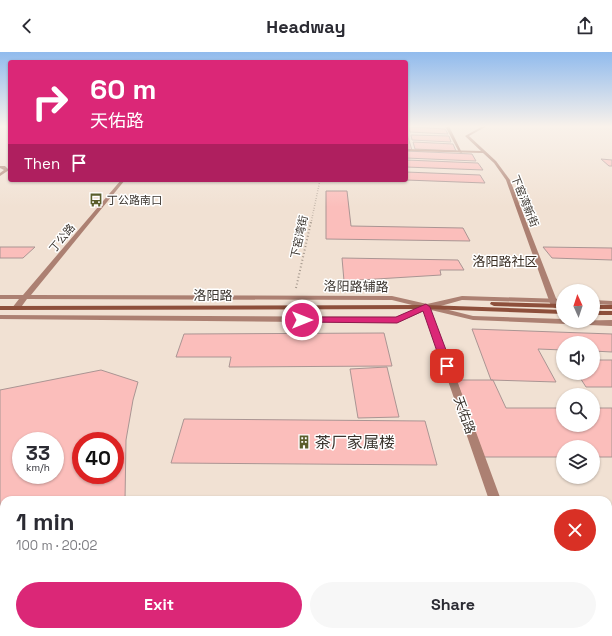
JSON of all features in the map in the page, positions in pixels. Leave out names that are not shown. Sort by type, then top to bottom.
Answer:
[{"type":"main road","name":"洛阳路","points":[[426,307],[465,303],[554,303]]},
{"type":"main road","name":"洛阳路","points":[[0,308],[426,307],[556,312]]},
{"type":"main road","points":[[600,307],[612,307]]},
{"type":"main road","points":[[600,313],[612,313]]},
{"type":"street","name":"下窑湾新街","points":[[487,153],[508,180],[554,303]]},
{"type":"street","points":[[0,167],[4,167],[7,170],[0,175]]},
{"type":"street","name":"丁公路","points":[[16,308],[121,182]]},
{"type":"street","name":"洛阳路辅路","points":[[0,297],[392,298],[426,307]]},
{"type":"street","points":[[600,302],[612,303]]},
{"type":"street","points":[[0,317],[397,320],[426,307]]},
{"type":"street","name":"洛阳路","points":[[426,307],[473,318],[612,323]]},
{"type":"street","name":"天佑路","points":[[426,307],[494,496]]},
{"type":"path","name":"下窑湾街","points":[[294,298],[320,182]]},
{"type":"building","points":[[408,153],[472,154],[476,161],[408,158]]},
{"type":"building","points":[[601,159],[612,160],[612,166],[609,166]]},
{"type":"building","points":[[408,160],[478,163],[483,170],[408,167]]},
{"type":"building","points":[[408,172],[480,175],[485,183],[408,180]]},
{"type":"building","points":[[326,191],[347,191],[351,226],[463,228],[470,241],[326,239]]},
{"type":"building","points":[[0,247],[35,247],[23,258],[0,258]]},
{"type":"building","points":[[543,247],[612,248],[612,260],[552,258]]},
{"type":"building","points":[[342,258],[458,260],[464,270],[440,270],[441,275],[344,281]]},
{"type":"building","points":[[472,329],[612,334],[612,352],[600,351],[600,336],[556,336],[556,350],[538,349],[556,382],[491,380]]},
{"type":"building","points":[[384,333],[392,366],[229,367],[231,357],[176,357],[184,334]]},
{"type":"building","points":[[600,360],[612,360],[612,387],[586,387],[582,380],[600,380]]},
{"type":"building","points":[[387,367],[399,417],[358,418],[350,369]]},
{"type":"building","points":[[101,370],[138,382],[133,400],[126,440],[125,496],[0,496],[0,390]]},
{"type":"building","points":[[456,380],[493,380],[506,408],[556,408],[556,432],[600,432],[600,408],[612,408],[612,457],[600,457],[600,440],[556,440],[556,457],[484,457]]},
{"type":"building","name":"茶厂家属楼","points":[[184,419],[425,421],[437,465],[171,463]]},
{"type":"place","name":"丁公路南口","points":[[96,200]]},
{"type":"place","name":"茶厂家属楼","points":[[304,442]]},
{"type":"district","name":"洛阳路社区","points":[[505,261]]},
{"type":"route","points":[[302,320],[397,320],[426,307],[447,366]]}]
